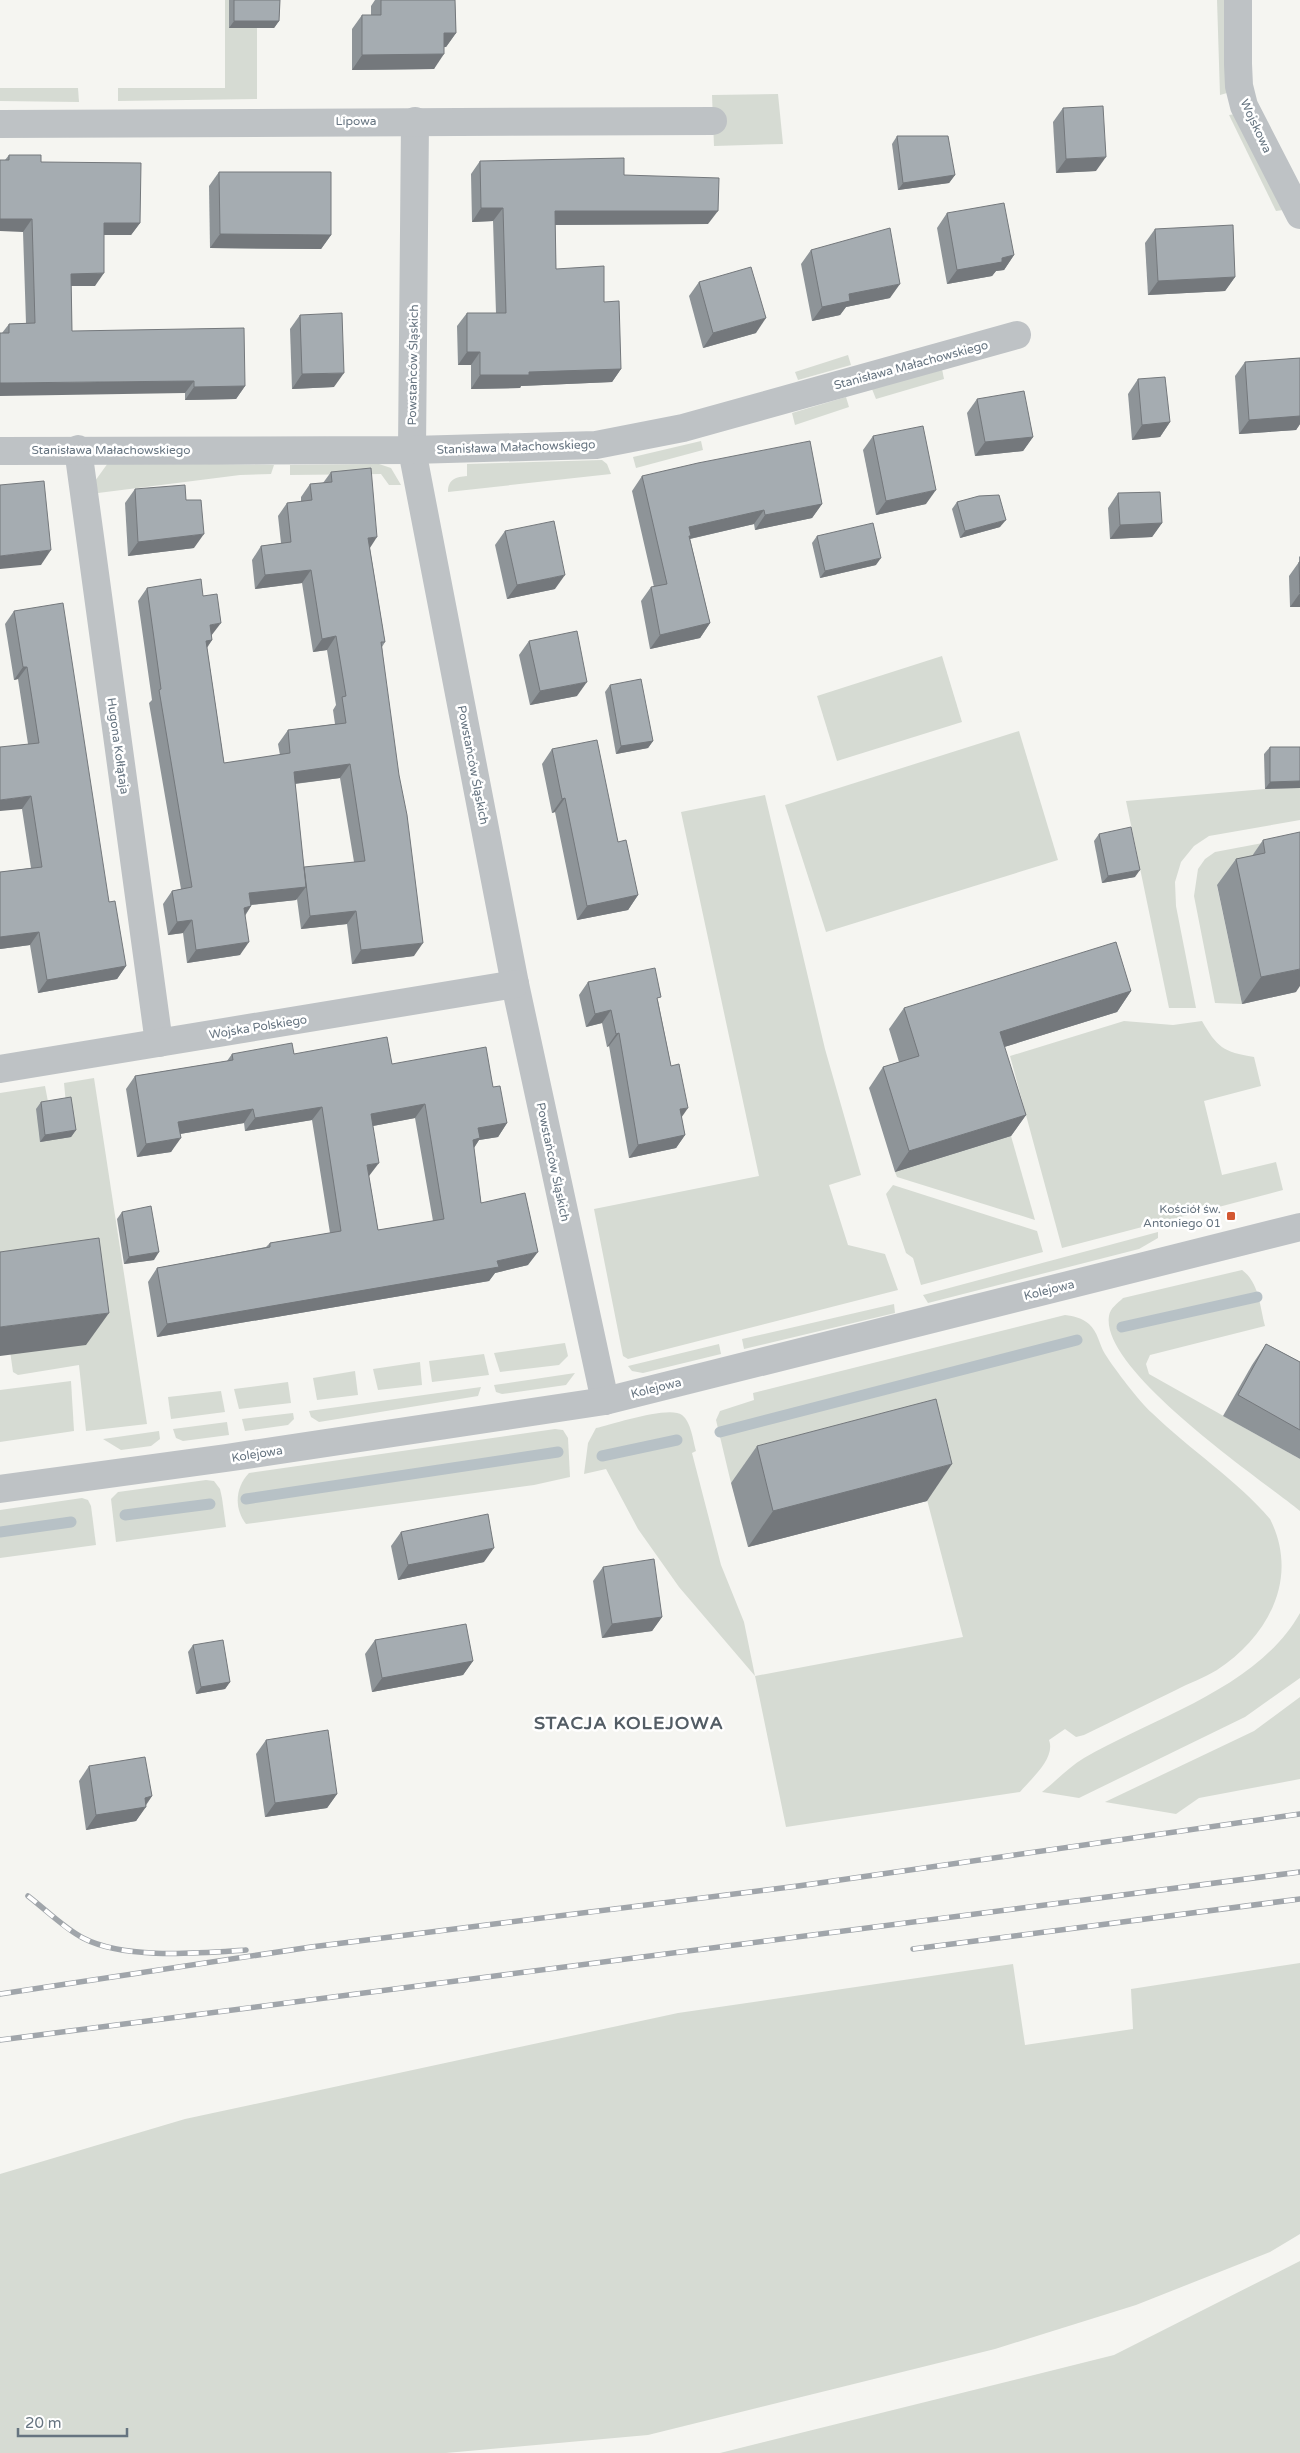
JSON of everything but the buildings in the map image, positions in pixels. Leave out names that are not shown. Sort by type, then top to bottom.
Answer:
[{"type":"street","name":"Wojskowa","points":[[1238,0],[1238,64],[1244,106],[1300,215]]},
{"type":"street","name":"Powstańców Śląskich","points":[[416,121],[412,450],[515,984],[605,1401]]},
{"type":"street","name":"Lipowa","points":[[0,124],[712,121]]},
{"type":"street","name":"Stanisława Małachowskiego","points":[[0,451],[412,450],[596,445],[684,428],[1018,335]]},
{"type":"street","name":"Hugona Kołłątaja","points":[[78,450],[159,1043]]},
{"type":"street","name":"Wojska Polskiego","points":[[0,1069],[515,984]]},
{"type":"street","name":"Kolejowa","points":[[0,1489],[226,1458],[605,1401],[1300,1226]]},
{"type":"shaded area","points":[[225,0],[257,0],[257,99],[118,101],[118,88],[225,88]]},
{"type":"shaded area","points":[[1217,0],[1227,0],[1227,93],[1220,95]]},
{"type":"shaded area","points":[[0,88],[78,88],[79,102],[0,101]]},
{"type":"shaded area","points":[[778,94],[783,144],[714,146],[712,95]]},
{"type":"shaded area","points":[[1236,114],[1283,210],[1276,211],[1229,115]]},
{"type":"shaded area","points":[[848,355],[851,365],[798,380],[795,372]]},
{"type":"shaded area","points":[[942,369],[944,379],[876,399],[872,389]]},
{"type":"shaded area","points":[[846,397],[849,407],[795,425],[792,413]]},
{"type":"shaded area","points":[[701,441],[703,450],[636,468],[633,457]]},
{"type":"shaded area","points":[[602,460],[607,464],[611,474],[448,492],[451,481],[467,476],[467,464]]},
{"type":"shaded area","points":[[108,463],[274,465],[271,474],[240,475],[98,493],[95,481]]},
{"type":"shaded area","points":[[379,464],[391,468],[401,485],[389,485],[381,474],[290,475],[290,465]]},
{"type":"shaded area","points":[[942,656],[962,722],[837,761],[817,696]]},
{"type":"shaded area","points":[[1019,731],[1058,860],[826,932],[785,805]]},
{"type":"shaded area","points":[[1300,788],[1300,820],[1209,836],[1194,846],[1181,862],[1175,882],[1176,906],[1196,1008],[1169,1008],[1126,801],[1265,789]]},
{"type":"shaded area","points":[[765,795],[825,1049],[861,1175],[829,1185],[848,1245],[885,1254],[898,1290],[628,1359],[623,1356],[594,1209],[759,1176],[681,812]]},
{"type":"shaded area","points":[[1300,836],[1217,886],[1242,1004],[1215,1003],[1194,896],[1198,869],[1205,859],[1215,852]]},
{"type":"shaded area","points":[[1124,1021],[1173,1025],[1202,1021],[1212,1037],[1222,1047],[1235,1053],[1254,1057],[1261,1086],[1204,1101],[1222,1175],[1276,1162],[1283,1190],[1062,1248],[1010,1056]]},
{"type":"shaded area","points":[[94,1078],[147,1424],[86,1431],[79,1365],[18,1375],[13,1372],[0,1281],[0,1093],[45,1086],[49,1107],[66,1104],[64,1083]]},
{"type":"shaded area","points":[[1011,1136],[1035,1220],[897,1177],[895,1172]]},
{"type":"shaded area","points":[[893,1185],[1037,1231],[1043,1252],[921,1285],[913,1258],[906,1253],[886,1194]]},
{"type":"shaded area","points":[[1158,1232],[1158,1238],[1139,1249],[928,1303],[923,1295]]},
{"type":"shaded area","points":[[1242,1270],[1248,1275],[1255,1288],[1265,1326],[1150,1355],[1146,1364],[1149,1374],[1300,1459],[1300,1511],[1219,1449],[1155,1393],[1129,1365],[1113,1339],[1109,1316],[1114,1306],[1123,1298]]},
{"type":"shaded area","points":[[894,1304],[895,1313],[744,1349],[742,1339]]},
{"type":"shaded area","points":[[1065,1315],[1075,1317],[1084,1320],[1092,1327],[1110,1361],[1146,1407],[1257,1504],[1270,1519],[1278,1541],[1282,1563],[1280,1584],[1274,1604],[1264,1623],[1251,1641],[1212,1673],[1084,1735],[1076,1737],[1065,1729],[1049,1740],[1049,1754],[1046,1761],[1020,1792],[786,1827],[755,1676],[963,1637],[910,1435],[731,1483],[716,1420],[720,1411],[754,1400],[753,1393]]},
{"type":"shaded area","points":[[565,1343],[568,1356],[559,1365],[500,1372],[494,1353]]},
{"type":"shaded area","points":[[719,1344],[721,1354],[643,1373],[632,1371],[628,1366]]},
{"type":"shaded area","points":[[484,1354],[489,1375],[432,1382],[429,1361]]},
{"type":"shaded area","points":[[420,1362],[422,1385],[378,1390],[373,1369]]},
{"type":"shaded area","points":[[355,1371],[358,1395],[317,1400],[313,1378]]},
{"type":"shaded area","points":[[575,1373],[566,1385],[502,1394],[496,1392],[494,1385]]},
{"type":"shaded area","points":[[71,1381],[74,1431],[0,1442],[0,1390]]},
{"type":"shaded area","points":[[288,1382],[291,1403],[239,1409],[234,1389]]},
{"type":"shaded area","points":[[481,1387],[478,1396],[319,1422],[311,1417],[309,1411]]},
{"type":"shaded area","points":[[221,1391],[225,1412],[171,1419],[168,1397]]},
{"type":"shaded area","points":[[666,1412],[676,1413],[685,1418],[693,1437],[696,1451],[692,1453],[721,1565],[744,1622],[755,1676],[679,1587],[638,1529],[606,1469],[584,1474],[588,1443],[596,1428],[641,1416]]},
{"type":"shaded area","points":[[293,1413],[294,1419],[288,1425],[245,1431],[242,1419]]},
{"type":"shaded area","points":[[227,1422],[229,1435],[183,1441],[176,1438],[173,1429]]},
{"type":"shaded area","points":[[555,1429],[563,1430],[568,1438],[570,1477],[534,1485],[246,1524],[239,1511],[239,1492],[244,1479],[249,1473]]},
{"type":"shaded area","points":[[159,1431],[160,1439],[151,1446],[121,1450],[103,1439]]},
{"type":"shaded area","points":[[206,1480],[214,1481],[220,1489],[226,1527],[116,1542],[111,1499],[118,1492]]},
{"type":"shaded area","points":[[82,1498],[88,1500],[91,1506],[96,1545],[0,1558],[0,1510]]},
{"type":"shaded area","points":[[1300,1613],[1300,1678],[1245,1717],[1079,1798],[1042,1792],[1084,1758],[1203,1698],[1232,1681],[1259,1662],[1282,1639]]},
{"type":"shaded area","points":[[1300,1697],[1300,1779],[1199,1798],[1176,1814],[1105,1802],[1254,1731]]},
{"type":"shaded area","points":[[1300,1963],[1300,2234],[1270,2252],[1136,2305],[995,2349],[648,2435],[446,2453],[0,2453],[0,2174],[185,2119],[678,2013],[1013,1964],[1025,2045],[1133,2029],[1131,1989]]},
{"type":"shaded area","points":[[1300,2261],[1300,2453],[720,2453],[1114,2355]]},
{"type":"waterway","points":[[1122,1327],[1257,1297]]},
{"type":"waterway","points":[[720,1432],[1077,1340]]},
{"type":"waterway","points":[[602,1456],[677,1440]]},
{"type":"waterway","points":[[246,1499],[558,1452]]},
{"type":"waterway","points":[[125,1515],[210,1504]]},
{"type":"waterway","points":[[0,1532],[71,1522]]},
{"type":"railway","points":[[0,1994],[311,1947],[798,1886],[1300,1814]]},
{"type":"railway","points":[[0,2040],[1300,1872]]},
{"type":"railway","points":[[28,1896],[83,1938],[120,1950],[163,1953],[246,1950]]},
{"type":"railway","points":[[913,1949],[1300,1899]]},
{"type":"place","name":"Kościół św. Antoniego 01","points":[[1231,1216]]},
{"type":"district","name":"STACJA KOLEJOWA","points":[[629,1723]]}]
